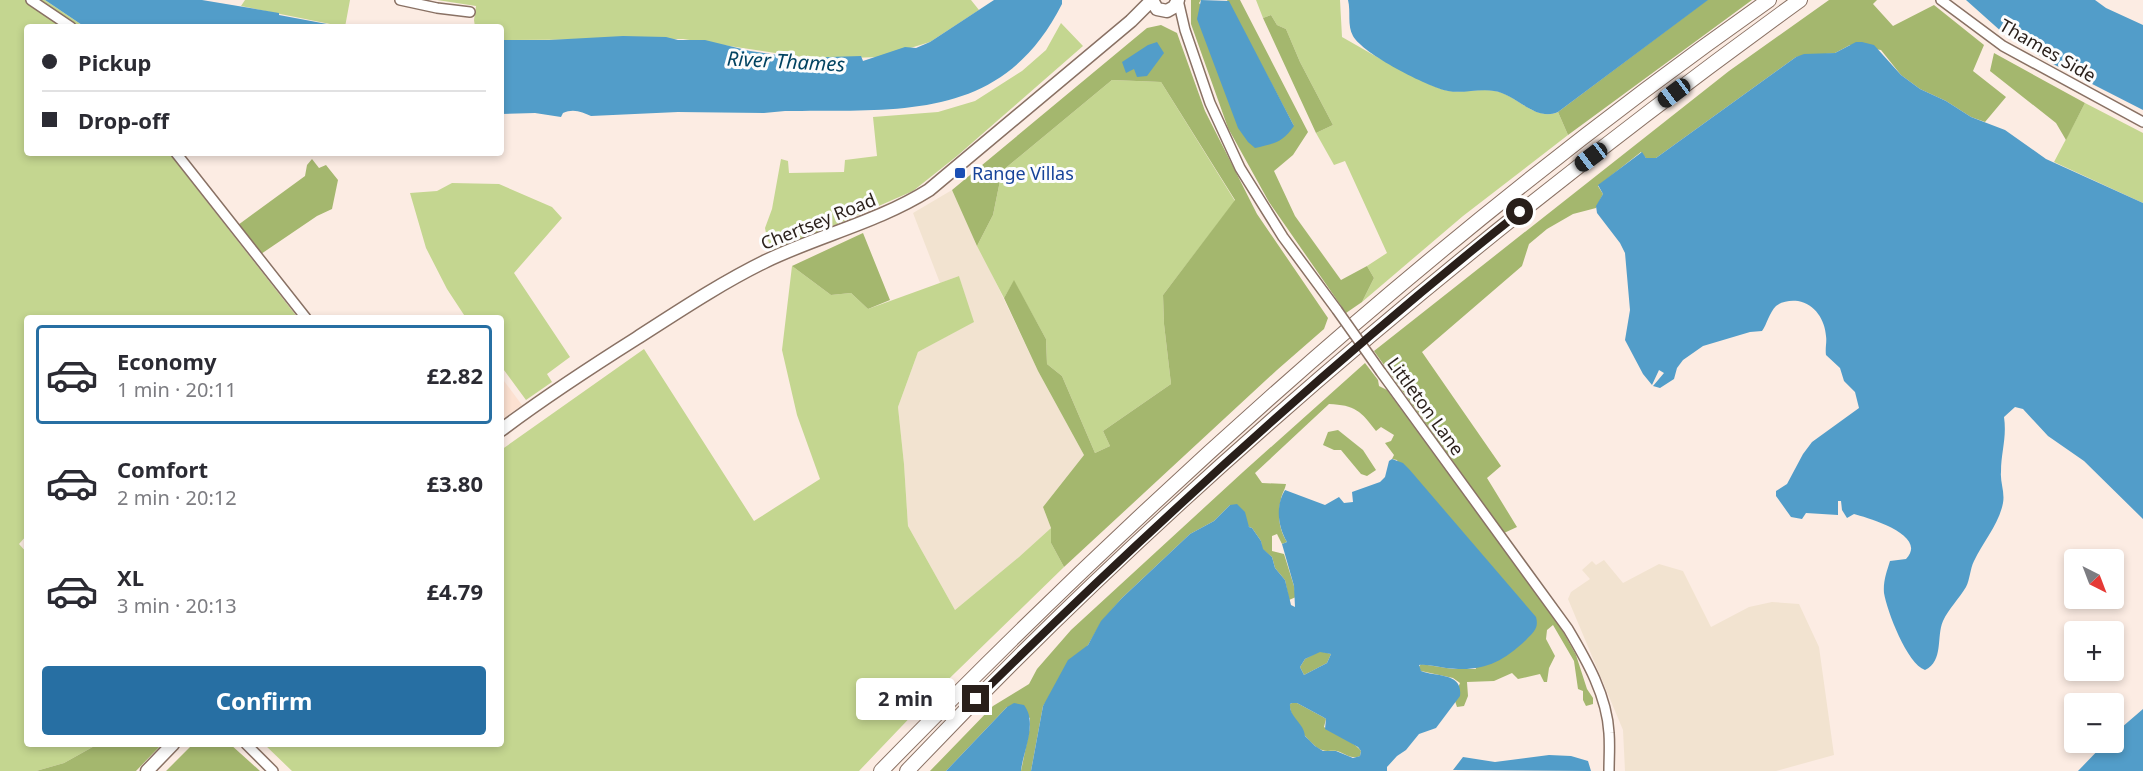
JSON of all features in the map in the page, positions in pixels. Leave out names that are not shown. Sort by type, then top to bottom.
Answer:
[{"type":"highway","points":[[881,771],[992,657],[1087,566],[1334,341],[1565,153],[1679,65],[1769,0]]},
{"type":"highway","points":[[907,771],[1023,653],[1156,525],[1321,377],[1557,182],[1800,0]]},
{"type":"main road","points":[[1157,5],[1174,7],[1178,0]]},
{"type":"main road","name":"Chertsey Road","points":[[504,428],[593,366],[741,274],[781,255],[865,222],[929,190],[1131,21],[1157,5]]},
{"type":"main road","points":[[147,771],[170,747]]},
{"type":"street","points":[[31,0],[67,24]]},
{"type":"street","points":[[400,0],[470,12]]},
{"type":"street","name":"Littleton Lane","points":[[1178,0],[1185,30],[1210,104],[1240,168],[1283,237],[1568,629],[1585,658],[1604,706],[1609,731],[1609,771]]},
{"type":"street","name":"Thames Side","points":[[1941,0],[2011,51],[2143,122]]},
{"type":"street","points":[[1157,5],[1175,17],[1185,30]]},
{"type":"street","points":[[178,156],[304,315]]},
{"type":"street","points":[[249,747],[273,771]]},
{"type":"shaded area","points":[[952,190],[1038,371],[1084,455],[1043,507],[1051,528],[955,610],[908,526],[898,407],[918,352],[973,322],[959,276],[940,283],[913,213]]},
{"type":"shaded area","points":[[504,381],[522,405],[504,418]]},
{"type":"shaded area","points":[[1604,560],[1623,583],[1659,564],[1683,571],[1711,627],[1749,607],[1772,602],[1799,604],[1819,647],[1834,755],[1776,771],[1625,771],[1623,730],[1568,599],[1571,592],[1590,579],[1582,570],[1592,561],[1596,565]]},
{"type":"green space","points":[[0,0],[45,0],[81,24],[24,24],[24,156],[171,156],[296,315],[24,315],[24,538],[19,544],[24,550],[24,747],[93,747],[64,763],[36,771],[0,771]]},
{"type":"green space","points":[[245,0],[350,0],[346,24],[330,24],[241,6]]},
{"type":"green space","points":[[437,0],[971,0],[979,10],[930,42],[881,57],[816,59],[683,39],[504,40],[504,24],[475,24],[476,6]]},
{"type":"green space","points":[[1191,0],[1201,0],[1199,3],[1294,126],[1227,0],[1240,0],[1308,132],[1293,155],[1274,171],[1295,216],[1341,280],[1367,266],[1374,278],[1362,302],[1346,313],[1269,202],[1228,128],[1191,24]]},
{"type":"green space","points":[[1256,0],[1340,0],[1342,37],[1439,88],[1449,91],[1495,91],[1503,93],[1533,111],[1550,114],[1558,112],[1568,135],[1463,216],[1362,302],[1374,278],[1367,266],[1387,253],[1345,161],[1334,165],[1316,133],[1333,125],[1300,62],[1286,29],[1277,25],[1271,15],[1263,18]]},
{"type":"green space","points":[[1707,0],[1752,0],[1568,135],[1558,112]]},
{"type":"green space","points":[[1829,0],[1877,0],[1873,4],[1893,26],[1934,5],[1984,45],[1973,71],[2006,97],[1985,122],[1971,117],[1946,101],[1920,89],[1901,75],[1881,50],[1850,45],[1835,53],[1796,57],[1656,158],[1646,158],[1641,152],[1598,186],[1603,194],[1596,208],[1573,214],[1547,229],[1529,244],[1522,266],[1422,352],[1501,466],[1487,478],[1517,527],[1504,533],[1374,351],[1729,71]]},
{"type":"green space","points":[[1271,15],[1277,25],[1286,29],[1300,62],[1333,125],[1316,133],[1263,18]]},
{"type":"green space","points":[[1061,23],[1083,46],[957,156],[913,191],[773,252],[765,228],[772,209],[781,159],[788,161],[789,173],[844,172],[845,160],[877,156],[873,117],[938,112],[975,101],[1022,71],[1046,50]]},
{"type":"green space","points":[[1161,25],[1177,33],[1205,111],[1257,214],[1328,318],[1324,329],[1064,567],[1051,543],[1051,528],[1043,507],[1084,455],[1038,371],[1004,298],[1014,280],[1046,339],[1047,364],[1062,376],[1095,453],[1110,446],[1103,431],[1171,384],[1163,295],[1235,200],[1161,82],[1112,80],[1002,171],[993,215],[977,246],[952,190],[1147,28]]},
{"type":"green space","points":[[1994,53],[2085,103],[2066,140],[2056,123],[1990,71]]},
{"type":"green space","points":[[1112,80],[1161,82],[1235,201],[1163,295],[1171,384],[1103,431],[1110,446],[1095,453],[1062,376],[1047,364],[1046,339],[1014,281],[1004,298],[977,246],[993,215],[1002,171]]},
{"type":"green space","points":[[2085,103],[2143,133],[2143,203],[2054,162]]},
{"type":"green space","points":[[312,159],[319,168],[326,165],[338,180],[332,209],[317,216],[261,254],[238,225],[305,176],[307,165]]},
{"type":"green space","points":[[452,183],[499,184],[552,207],[562,218],[514,273],[570,357],[547,374],[552,382],[526,400],[504,370],[504,315],[464,315],[447,289],[426,248],[410,193],[437,191]]},
{"type":"green space","points":[[863,233],[890,300],[868,309],[851,293],[831,295],[792,266]]},
{"type":"green space","points":[[792,266],[831,295],[851,293],[868,309],[959,276],[974,322],[918,352],[898,407],[908,526],[955,610],[1051,528],[1051,543],[1064,567],[921,706],[859,771],[292,771],[267,747],[504,747],[504,448],[644,349],[754,521],[820,479],[797,415],[782,350]]},
{"type":"green space","points":[[1365,363],[1378,380],[1379,386],[1387,390],[1561,628],[1576,655],[1587,689],[1593,698],[1593,704],[1586,706],[1583,691],[1578,689],[1574,661],[1553,625],[1547,630],[1546,639],[1555,656],[1549,668],[1547,682],[1544,682],[1540,674],[1518,679],[1512,673],[1494,681],[1467,682],[1468,696],[1464,706],[1457,707],[1454,698],[1460,683],[1453,678],[1421,671],[1418,668],[1421,664],[1453,669],[1476,669],[1397,460],[1392,459],[1394,455],[1385,443],[1391,441],[1394,435],[1381,427],[1376,431],[1357,410],[1329,404],[1255,473],[1262,483],[1286,484],[1281,497],[1279,516],[1282,532],[1287,542],[1282,544],[1277,534],[1272,536],[1272,551],[1284,554],[1296,597],[1289,600],[1285,580],[1275,568],[1272,557],[1262,549],[1261,541],[1252,528],[1230,505],[1214,521],[1190,534],[1122,598],[1102,621],[1088,645],[1043,706],[1031,771],[1021,771],[1030,718],[1007,707],[946,771],[930,771],[993,706],[1029,684],[1037,669],[1071,630]]},
{"type":"green space","points":[[1338,430],[1363,450],[1376,470],[1367,476],[1361,474],[1341,450],[1334,450],[1323,445],[1328,432]]},
{"type":"green space","points":[[1320,651],[1331,654],[1327,663],[1304,675],[1300,667],[1305,659]]},
{"type":"green space","points":[[1297,703],[1326,719],[1324,727],[1354,744],[1361,751],[1360,756],[1351,757],[1337,751],[1324,751],[1317,747],[1306,737],[1292,716],[1290,704]]},
{"type":"green space","points":[[93,747],[159,747],[136,771],[36,771],[64,763]]},
{"type":"green space","points":[[190,747],[233,747],[260,771],[166,771]]},
{"type":"water","points":[[45,0],[202,0],[327,24],[81,24]]},
{"type":"water","name":"River Thames","points":[[994,0],[1062,0],[1062,4],[1038,43],[1009,71],[978,90],[943,101],[906,108],[868,110],[764,113],[678,112],[591,116],[574,111],[563,113],[561,117],[535,113],[504,114],[504,40],[666,37],[678,40],[705,40],[750,51],[798,58],[861,56],[863,61],[905,47],[916,48],[930,42]]},
{"type":"water","points":[[1201,0],[1229,1],[1294,126],[1278,142],[1255,148],[1238,128],[1197,19]]},
{"type":"water","points":[[1348,0],[1708,0],[1558,112],[1550,114],[1533,111],[1510,97],[1494,91],[1448,91],[1397,69],[1369,52],[1353,36]]},
{"type":"water","points":[[1966,0],[2095,0],[2106,8],[2143,25],[2143,110],[2055,65],[2003,33]]},
{"type":"water","points":[[1157,42],[1164,53],[1147,76],[1137,77],[1134,69],[1126,73],[1122,62],[1148,45]]},
{"type":"water","points":[[1856,42],[1874,45],[1901,75],[1920,89],[1946,101],[1971,117],[2005,130],[2046,159],[2143,203],[2143,519],[2084,461],[2048,436],[2023,409],[2015,407],[2004,417],[2001,511],[1974,561],[1966,587],[1943,621],[1935,661],[1925,670],[1918,666],[1905,648],[1889,612],[1884,593],[1890,561],[1906,559],[1911,550],[1910,542],[1894,529],[1871,519],[1854,514],[1847,518],[1842,510],[1841,501],[1838,501],[1838,515],[1806,513],[1802,519],[1791,517],[1776,496],[1776,491],[1787,484],[1812,442],[1859,408],[1855,392],[1844,381],[1840,368],[1826,355],[1825,330],[1818,314],[1809,305],[1798,301],[1781,303],[1776,306],[1762,331],[1750,332],[1703,346],[1683,360],[1677,368],[1674,379],[1660,388],[1653,386],[1664,373],[1659,370],[1652,385],[1643,374],[1625,340],[1630,310],[1625,253],[1597,213],[1596,206],[1603,194],[1598,185],[1642,152],[1646,158],[1656,158],[1796,57],[1804,54],[1835,53]]},
{"type":"water","points":[[1392,459],[1403,463],[1409,469],[1536,617],[1537,624],[1533,632],[1517,648],[1490,665],[1459,669],[1419,665],[1421,671],[1453,679],[1460,688],[1460,696],[1436,728],[1419,734],[1406,750],[1387,767],[1387,771],[1031,771],[1043,706],[1068,660],[1088,645],[1101,621],[1122,598],[1190,534],[1214,521],[1230,505],[1237,504],[1245,512],[1249,527],[1261,541],[1263,549],[1272,557],[1275,568],[1285,580],[1291,605],[1295,607],[1294,586],[1282,544],[1287,542],[1281,530],[1279,516],[1280,503],[1285,490],[1325,505],[1339,497],[1344,503],[1353,502],[1352,492],[1380,482],[1385,477],[1389,461]],"holes":[[[1320,652],[1331,654],[1327,663],[1304,675],[1300,667],[1305,659]],[[1292,703],[1297,703],[1326,719],[1325,729],[1358,747],[1361,751],[1360,756],[1353,758],[1336,751],[1323,751],[1315,746],[1305,736],[1302,727],[1292,713],[1290,709]]]},
{"type":"water","points":[[1014,703],[1024,705],[1030,720],[1021,771],[946,771],[1007,707]]},
{"type":"water","points":[[2143,709],[2143,771],[2078,771],[2095,753],[2124,753],[2124,725]]},
{"type":"water","points":[[1549,755],[1571,756],[1588,761],[1591,771],[1453,770],[1463,757],[1495,762]]},
{"type":"place","name":"Range Villas","points":[[960,173]]},
{"type":"route","points":[[976,699],[1156,525],[1236,452],[1392,316],[1520,212]]}]
